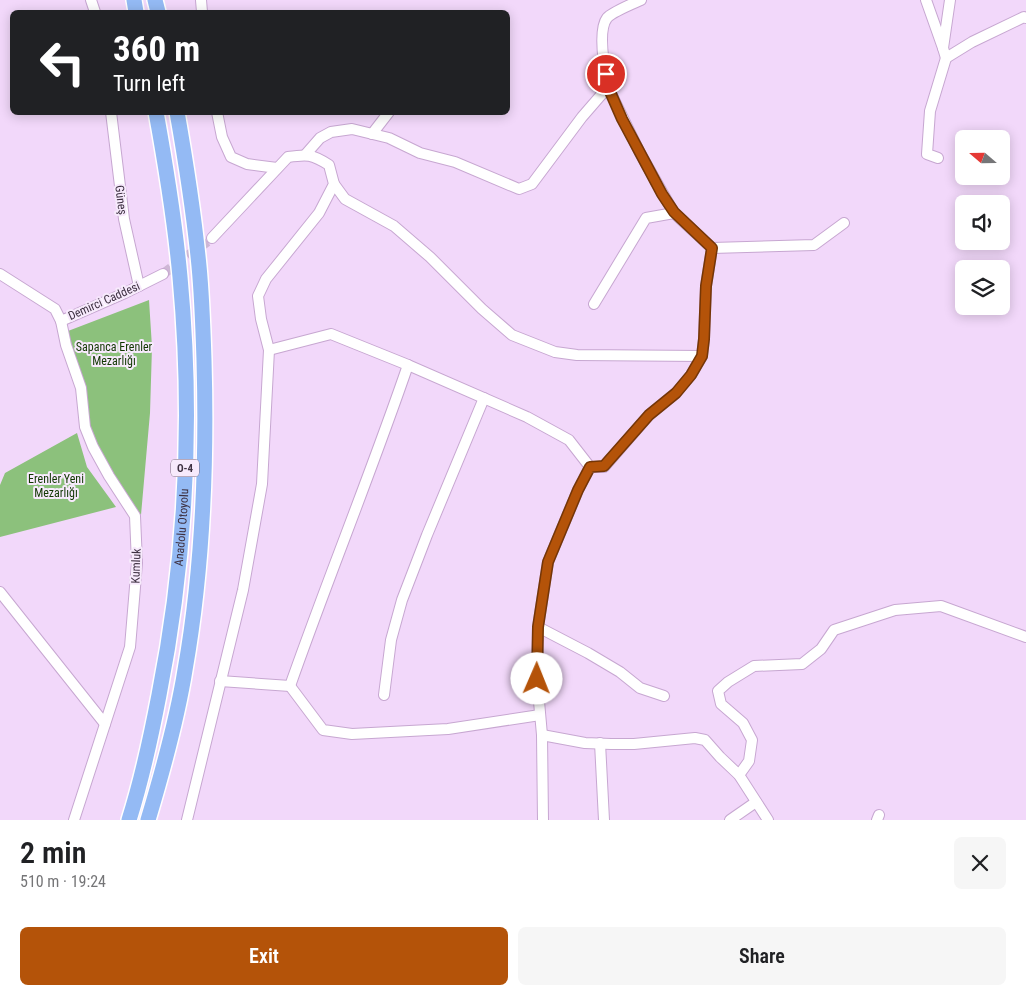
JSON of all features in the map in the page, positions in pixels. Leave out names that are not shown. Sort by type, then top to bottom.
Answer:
[{"type":"highway","name":"Anadolu Otoyolu","points":[[129,820],[148,748],[175,605],[184,479],[186,415],[180,277],[168,178],[157,115]]},
{"type":"highway","name":"Anadolu Otoyolu","points":[[148,820],[168,752],[185,670],[194,608],[204,481],[206,416],[199,268],[189,179],[178,115]]},
{"type":"street","points":[[641,0],[607,18],[602,27],[602,62],[608,87],[640,153],[674,212],[712,248],[814,245],[844,223]]},
{"type":"street","points":[[926,0],[945,53]]},
{"type":"street","points":[[938,158],[927,154],[930,111],[945,53],[950,0]]},
{"type":"street","points":[[945,53],[1024,17],[1026,18]]},
{"type":"street","points":[[306,154],[320,138],[331,132],[352,129],[389,138],[420,152],[455,162],[519,188],[532,184],[582,117],[608,87]]},
{"type":"street","name":"Güneş","points":[[111,115],[124,219],[139,286]]},
{"type":"street","points":[[218,115],[222,137],[231,157],[247,164],[278,168]]},
{"type":"street","points":[[372,134],[387,115]]},
{"type":"street","points":[[212,238],[288,157],[306,154],[321,159],[329,165],[334,184],[345,199],[394,226],[430,257],[512,335],[555,352],[577,355],[702,356]]},
{"type":"street","points":[[187,820],[243,590],[262,484],[269,350],[261,319],[258,296],[266,279],[319,213],[334,184]]},
{"type":"street","points":[[594,304],[646,218],[674,212]]},
{"type":"street","points":[[590,467],[604,466],[649,415],[676,393],[691,375],[702,356],[706,286],[712,248]]},
{"type":"street","name":"Demirci Caddesi","points":[[0,274],[55,309],[61,321],[163,274]]},
{"type":"street","name":"Kumluk","points":[[61,321],[66,345],[81,388],[85,427],[93,448],[135,516],[138,563],[130,647],[74,820]]},
{"type":"street","points":[[269,350],[331,334],[527,416],[569,440],[590,467]]},
{"type":"street","points":[[290,686],[377,456],[408,365]]},
{"type":"street","points":[[384,695],[391,640],[402,600],[427,534],[484,398]]},
{"type":"street","points":[[543,820],[542,735],[537,679],[538,627],[548,562],[578,490],[590,467]]},
{"type":"street","points":[[0,592],[105,724]]},
{"type":"street","points":[[739,775],[749,761],[752,740],[743,723],[720,704],[718,691],[728,682],[754,666],[802,664],[821,649],[834,630],[895,610],[941,606],[1026,636]]},
{"type":"street","points":[[538,627],[588,652],[620,672],[640,688],[664,696]]},
{"type":"street","points":[[220,681],[290,686],[323,730],[352,734],[448,729],[540,715]]},
{"type":"street","points":[[542,735],[585,743],[634,744],[695,738],[705,740],[739,775],[768,820]]},
{"type":"street","points":[[600,743],[604,820]]},
{"type":"street","points":[[730,820],[756,802]]},
{"type":"green space","name":"Sapanca Erenler Mezarlığı","points":[[149,300],[152,347],[150,413],[141,515],[110,473],[88,426],[82,381],[68,331]]},
{"type":"green space","name":"Erenler Yeni Mezarlığı","points":[[77,433],[87,467],[116,507],[0,537],[0,485],[5,473]]},
{"type":"tunnel","points":[[163,274],[212,238]]},
{"type":"route","points":[[537,679],[538,627],[548,562],[578,490],[590,467],[604,466],[649,415],[676,393],[691,375],[702,356],[704,339],[706,286],[712,248],[674,212],[662,194],[622,119],[608,87],[606,74]]}]
